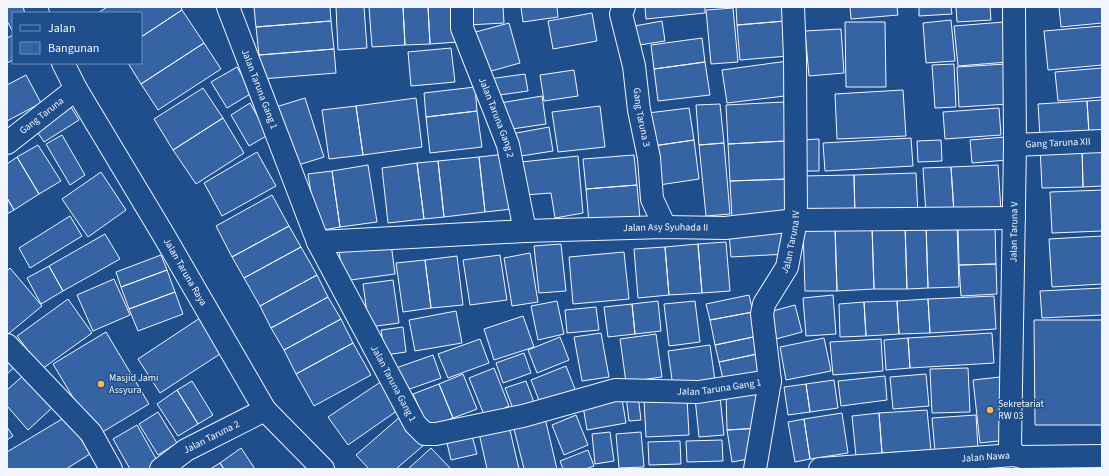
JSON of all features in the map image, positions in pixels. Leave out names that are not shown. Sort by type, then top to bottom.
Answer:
[{"type":"street","name":"Jalan Taruna Gang 1","points":[[228,7],[318,242],[415,424],[426,434],[436,434],[523,416],[615,390],[698,392],[770,381]]},
{"type":"street","name":"Jalan Taruna Gang 2","points":[[462,7],[462,28],[508,145],[525,231]]},
{"type":"street","name":"Gang Taruna 3","points":[[624,7],[621,14],[634,66],[649,158],[652,199],[665,227]]},
{"type":"street","name":"Jalan Taruna IV","points":[[755,469],[770,381],[762,314],[764,304],[787,267],[796,220],[796,65],[793,7]]},
{"type":"street","name":"Jalan Taruna V","points":[[1014,7],[1015,145],[1010,446],[1014,455]]},
{"type":"street","name":"Jalan Taruna Raya","points":[[64,64],[76,89],[163,234],[265,410],[323,469]]},
{"type":"street","name":"Gang Taruna","points":[[7,143],[76,89]]},
{"type":"street","name":"Gang Taruna XII","points":[[1015,145],[1102,141]]},
{"type":"street","name":"Jalan Asy Syuhada II","points":[[318,242],[525,231],[665,227],[725,228],[796,220],[1014,218]]},
{"type":"street","points":[[7,345],[92,433],[111,469]]},
{"type":"street","name":"Jalan Taruna 2","points":[[161,469],[186,450],[265,410]]},
{"type":"street","name":"Jalan Nawa","points":[[820,469],[1014,455],[1021,457],[1102,456]]},
{"type":"building","points":[[7,7],[26,7],[29,12],[12,12],[12,30],[7,21]]},
{"type":"building","points":[[107,7],[181,7],[182,10],[142,36],[142,12],[100,12]]},
{"type":"building","points":[[254,7],[330,7],[331,21],[256,27]]},
{"type":"building","points":[[336,7],[364,7],[367,48],[338,50]]},
{"type":"building","points":[[369,7],[403,7],[405,45],[372,47]]},
{"type":"building","points":[[403,7],[428,7],[430,44],[405,45]]},
{"type":"building","points":[[428,7],[456,7],[458,42],[430,44]]},
{"type":"building","points":[[466,7],[503,7],[504,23],[468,25]]},
{"type":"building","points":[[521,7],[557,7],[558,17],[523,22]]},
{"type":"building","points":[[645,7],[705,7],[705,13],[646,19]]},
{"type":"building","points":[[736,7],[784,7],[785,21],[737,25]]},
{"type":"building","points":[[850,7],[897,7],[898,15],[851,19]]},
{"type":"building","points":[[919,7],[951,7],[952,14],[919,16]]},
{"type":"building","points":[[956,7],[990,7],[991,20],[957,22]]},
{"type":"building","points":[[1059,7],[1102,7],[1102,23],[1061,27]]},
{"type":"building","points":[[733,8],[738,62],[711,64],[706,10]]},
{"type":"building","points":[[182,10],[204,43],[141,84],[129,64],[142,64],[142,36]]},
{"type":"building","points":[[592,13],[597,41],[553,49],[548,21]]},
{"type":"building","points":[[951,20],[955,61],[926,63],[923,23]]},
{"type":"building","points":[[331,21],[334,49],[259,55],[256,27]]},
{"type":"building","points":[[662,21],[665,41],[633,46],[629,27]]},
{"type":"building","points":[[785,21],[788,56],[740,60],[737,25]]},
{"type":"building","points":[[845,22],[885,22],[886,87],[846,87]]},
{"type":"building","points":[[1004,22],[1008,62],[958,66],[954,26]]},
{"type":"building","points":[[509,23],[520,63],[484,73],[472,33]]},
{"type":"building","points":[[1102,26],[1102,65],[1048,70],[1044,31]]},
{"type":"building","points":[[841,29],[844,73],[809,76],[805,31]]},
{"type":"building","points":[[12,36],[12,60],[7,63],[7,38]]},
{"type":"building","points":[[702,38],[705,62],[654,69],[651,45]]},
{"type":"building","points":[[204,43],[221,69],[158,110],[141,84]]},
{"type":"building","points":[[451,48],[455,82],[411,86],[408,52]]},
{"type":"building","points":[[334,49],[336,73],[261,79],[259,55]]},
{"type":"building","points":[[788,61],[793,95],[727,103],[722,70]]},
{"type":"building","points":[[705,62],[710,95],[658,101],[654,69]]},
{"type":"building","points":[[954,64],[956,107],[935,108],[932,65]]},
{"type":"building","points":[[1006,64],[1009,104],[959,107],[957,67]]},
{"type":"building","points":[[237,67],[252,93],[227,108],[211,82]]},
{"type":"building","points":[[1102,68],[1102,97],[1058,101],[1055,72]]},
{"type":"building","points":[[574,70],[578,96],[544,101],[540,75]]},
{"type":"building","points":[[525,74],[528,91],[492,96],[489,79]]},
{"type":"building","points":[[26,75],[41,103],[7,121],[7,85]]},
{"type":"building","points":[[475,87],[477,111],[426,117],[424,93]]},
{"type":"building","points":[[203,88],[223,118],[173,150],[154,119]]},
{"type":"building","points":[[903,90],[906,136],[837,139],[835,94]]},
{"type":"building","points":[[542,96],[546,124],[505,130],[500,103]]},
{"type":"building","points":[[305,98],[324,157],[295,166],[276,107]]},
{"type":"building","points":[[416,98],[422,147],[363,155],[356,106]]},
{"type":"building","points":[[1102,100],[1102,133],[1089,133],[1087,101]]},
{"type":"building","points":[[1087,101],[1089,133],[1040,136],[1038,104]]},
{"type":"building","points":[[784,102],[786,141],[728,144],[726,105]]},
{"type":"building","points":[[250,103],[268,135],[249,146],[231,115]]},
{"type":"building","points":[[69,104],[79,120],[44,142],[34,127]]},
{"type":"building","points":[[720,104],[724,143],[699,145],[696,105]]},
{"type":"building","points":[[356,106],[363,155],[329,159],[322,110]]},
{"type":"building","points":[[600,106],[605,147],[558,152],[552,112]]},
{"type":"building","points":[[689,108],[694,140],[653,146],[648,113]]},
{"type":"building","points":[[999,108],[1001,135],[945,139],[943,112]]},
{"type":"building","points":[[477,111],[482,147],[430,153],[426,117]]},
{"type":"building","points":[[223,118],[244,153],[196,184],[173,150]]},
{"type":"building","points":[[549,127],[553,151],[515,157],[511,134]]},
{"type":"building","points":[[62,135],[85,175],[70,185],[46,144]]},
{"type":"building","points":[[1005,137],[1007,160],[972,163],[970,140]]},
{"type":"building","points":[[911,138],[913,166],[825,171],[823,143]]},
{"type":"building","points":[[819,139],[819,171],[802,171],[801,140]]},
{"type":"building","points":[[694,140],[699,179],[659,185],[653,146]]},
{"type":"building","points":[[941,140],[942,161],[918,162],[917,141]]},
{"type":"building","points":[[786,141],[788,179],[730,181],[728,144]]},
{"type":"building","points":[[724,143],[730,214],[706,216],[699,145]]},
{"type":"building","points":[[38,145],[61,181],[39,194],[17,157]]},
{"type":"building","points":[[1102,145],[1102,186],[1083,187],[1082,146]]},
{"type":"building","points":[[1082,146],[1083,187],[1042,188],[1040,147]]},
{"type":"building","points":[[257,152],[276,186],[222,216],[204,183]]},
{"type":"building","points":[[506,154],[512,209],[485,212],[479,157]]},
{"type":"building","points":[[634,155],[637,185],[586,189],[583,159]]},
{"type":"building","points":[[578,156],[583,213],[555,218],[551,193],[524,195],[521,162]]},
{"type":"building","points":[[17,157],[39,194],[14,210],[7,198],[7,164]]},
{"type":"building","points":[[479,157],[485,212],[444,217],[438,161]]},
{"type":"building","points":[[438,161],[444,217],[424,219],[417,163]]},
{"type":"building","points":[[417,163],[424,219],[388,223],[382,168]]},
{"type":"building","points":[[368,165],[377,222],[340,227],[332,171]]},
{"type":"building","points":[[998,165],[1001,211],[954,213],[951,167]]},
{"type":"building","points":[[951,167],[954,213],[926,214],[923,168]]},
{"type":"building","points":[[332,171],[340,227],[317,231],[308,174]]},
{"type":"building","points":[[101,172],[126,210],[88,237],[62,199]]},
{"type":"building","points":[[916,173],[918,215],[855,217],[854,175]]},
{"type":"building","points":[[854,175],[855,217],[802,218],[800,176]]},
{"type":"building","points":[[788,179],[790,216],[732,219],[730,181]]},
{"type":"building","points":[[637,185],[640,219],[589,223],[586,189]]},
{"type":"building","points":[[1102,190],[1102,231],[1052,233],[1050,192]]},
{"type":"building","points":[[272,195],[289,226],[232,257],[216,226]]},
{"type":"building","points":[[7,198],[14,210],[7,214]]},
{"type":"building","points":[[70,216],[82,236],[30,268],[19,248]]},
{"type":"building","points":[[926,224],[957,224],[959,287],[928,288]]},
{"type":"building","points":[[926,224],[928,288],[907,289],[905,225]]},
{"type":"building","points":[[905,225],[907,289],[874,289],[872,226]]},
{"type":"building","points":[[289,226],[301,247],[244,278],[232,257]]},
{"type":"building","points":[[872,226],[874,289],[837,291],[835,227]]},
{"type":"building","points":[[995,226],[996,264],[959,265],[958,227]]},
{"type":"building","points":[[835,227],[837,291],[805,291],[803,228]]},
{"type":"building","points":[[786,230],[787,254],[731,257],[729,233]]},
{"type":"building","points":[[105,234],[120,259],[63,291],[49,266]]},
{"type":"building","points":[[1102,236],[1102,284],[1052,287],[1049,239]]},
{"type":"building","points":[[726,242],[730,291],[702,293],[698,244]]},
{"type":"building","points":[[391,243],[395,274],[343,281],[339,250]]},
{"type":"building","points":[[561,244],[566,291],[539,293],[534,246]]},
{"type":"building","points":[[698,244],[702,293],[669,295],[665,247]]},
{"type":"building","points":[[301,247],[317,275],[260,306],[244,278]]},
{"type":"building","points":[[665,247],[669,295],[638,298],[634,249]]},
{"type":"building","points":[[624,252],[629,299],[573,304],[569,257]]},
{"type":"building","points":[[530,253],[538,302],[512,306],[504,258]]},
{"type":"building","points":[[161,255],[167,270],[121,287],[116,272]]},
{"type":"building","points":[[500,255],[507,300],[470,305],[463,260]]},
{"type":"building","points":[[457,256],[463,305],[431,308],[425,260]]},
{"type":"building","points":[[425,260],[431,308],[403,312],[396,263]]},
{"type":"building","points":[[996,264],[997,294],[961,296],[959,265]]},
{"type":"building","points":[[49,266],[63,291],[41,304],[27,278]]},
{"type":"building","points":[[10,268],[42,306],[7,335],[7,271]]},
{"type":"building","points":[[167,270],[175,292],[129,309],[121,287]]},
{"type":"building","points":[[317,275],[328,297],[271,328],[260,306]]},
{"type":"building","points":[[114,279],[130,315],[93,331],[77,295]]},
{"type":"building","points":[[393,280],[399,323],[369,327],[363,284]]},
{"type":"building","points":[[1102,288],[1102,315],[1042,318],[1040,291]]},
{"type":"building","points":[[175,292],[183,314],[138,331],[129,309]]},
{"type":"building","points":[[749,295],[753,312],[710,320],[706,304]]},
{"type":"building","points":[[833,295],[836,334],[806,336],[803,298]]},
{"type":"building","points":[[994,296],[996,329],[930,333],[928,299]]},
{"type":"building","points":[[328,297],[341,319],[284,350],[271,328]]},
{"type":"building","points":[[68,299],[92,333],[42,369],[17,336]]},
{"type":"building","points":[[928,299],[930,333],[899,334],[897,301]]},
{"type":"building","points":[[557,301],[564,334],[538,340],[531,306]]},
{"type":"building","points":[[658,301],[661,331],[635,334],[632,304]]},
{"type":"building","points":[[695,301],[700,342],[669,346],[664,304]]},
{"type":"building","points":[[897,301],[899,334],[866,336],[864,302]]},
{"type":"building","points":[[864,302],[866,336],[840,337],[839,304]]},
{"type":"building","points":[[632,304],[635,334],[608,337],[604,307]]},
{"type":"building","points":[[795,305],[802,332],[776,339],[769,312]]},
{"type":"building","points":[[596,307],[599,330],[567,333],[565,310]]},
{"type":"building","points":[[456,311],[462,343],[415,351],[409,320]]},
{"type":"building","points":[[753,312],[758,336],[715,345],[710,320]]},
{"type":"building","points":[[523,316],[534,347],[494,360],[484,329]]},
{"type":"building","points":[[200,318],[223,352],[160,393],[138,359]]},
{"type":"building","points":[[341,319],[353,343],[296,374],[284,350]]},
{"type":"building","points":[[1034,320],[1102,320],[1102,425],[1035,425]]},
{"type":"building","points":[[403,327],[406,352],[385,355],[381,330]]},
{"type":"building","name":"Masjid Jami Assyura","points":[[106,332],[149,404],[96,436],[53,364]]},
{"type":"building","points":[[601,333],[609,377],[582,381],[574,337]]},
{"type":"building","points":[[992,333],[994,363],[910,368],[908,338]]},
{"type":"building","points":[[656,334],[662,377],[626,382],[620,339]]},
{"type":"building","points":[[758,336],[762,353],[719,362],[715,345]]},
{"type":"building","points":[[560,337],[569,360],[537,373],[528,350]]},
{"type":"building","points":[[824,338],[831,371],[786,380],[780,347]]},
{"type":"building","points":[[908,338],[910,368],[886,370],[884,340]]},
{"type":"building","points":[[480,339],[489,363],[448,378],[438,354]]},
{"type":"building","points":[[881,339],[883,371],[833,375],[830,342]]},
{"type":"building","points":[[353,343],[371,375],[314,406],[296,374]]},
{"type":"building","points":[[710,345],[715,381],[673,387],[668,351]]},
{"type":"building","points":[[7,351],[18,364],[7,374]]},
{"type":"building","points":[[524,353],[531,373],[503,383],[496,363]]},
{"type":"building","points":[[762,353],[766,373],[724,383],[719,362]]},
{"type":"building","points":[[433,355],[441,378],[404,391],[396,368]]},
{"type":"building","points":[[566,366],[575,389],[540,403],[531,380]]},
{"type":"building","points":[[494,368],[509,406],[485,417],[469,378]]},
{"type":"building","points":[[968,368],[970,412],[932,413],[930,369]]},
{"type":"building","points":[[25,374],[54,406],[28,430],[7,406],[7,390]]},
{"type":"building","points":[[463,374],[477,409],[453,418],[439,384]]},
{"type":"building","points":[[926,374],[929,406],[893,409],[890,377]]},
{"type":"building","points":[[885,376],[887,400],[841,406],[838,381]]},
{"type":"building","name":"Sekretariat RW 03","points":[[1000,377],[1007,440],[980,443],[973,380]]},
{"type":"building","points":[[834,380],[838,408],[810,412],[806,384]]},
{"type":"building","points":[[192,381],[213,415],[198,424],[177,390]]},
{"type":"building","points":[[382,381],[401,408],[348,445],[328,417]]},
{"type":"building","points":[[526,381],[535,405],[515,414],[505,388]]},
{"type":"building","points":[[439,384],[453,418],[428,428],[413,394]]},
{"type":"building","points":[[806,384],[810,412],[788,415],[784,387]]},
{"type":"building","points":[[177,390],[198,424],[178,436],[157,404]]},
{"type":"building","points":[[761,392],[761,428],[727,430],[726,394]]},
{"type":"building","points":[[621,393],[626,423],[587,430],[582,400]]},
{"type":"building","points":[[638,395],[641,420],[629,421],[626,396]]},
{"type":"building","points":[[720,396],[724,435],[699,437],[695,398]]},
{"type":"building","points":[[687,398],[689,435],[646,437],[644,400]]},
{"type":"building","points":[[927,410],[931,450],[882,453],[879,413]]},
{"type":"building","points":[[158,412],[177,443],[158,455],[139,424]]},
{"type":"building","points":[[842,413],[848,453],[810,459],[804,419]]},
{"type":"building","points":[[879,413],[882,453],[856,456],[852,416]]},
{"type":"building","points":[[576,415],[588,445],[564,455],[552,425]]},
{"type":"building","points":[[976,415],[978,450],[935,452],[932,418]]},
{"type":"building","points":[[67,416],[90,454],[66,469],[7,469],[7,452]]},
{"type":"building","points":[[401,416],[425,444],[396,469],[369,469],[356,455]]},
{"type":"building","points":[[545,418],[557,469],[524,469],[513,425]]},
{"type":"building","points":[[804,419],[810,459],[795,462],[788,422]]},
{"type":"building","points":[[137,425],[159,464],[150,469],[130,469],[113,439]]},
{"type":"building","points":[[509,426],[519,469],[487,469],[479,433]]},
{"type":"building","points":[[7,427],[13,436],[7,440]]},
{"type":"building","points":[[761,428],[754,458],[732,462],[727,430]]},
{"type":"building","points":[[471,432],[477,454],[451,460],[446,439]]},
{"type":"building","points":[[610,432],[614,461],[595,464],[592,434]]},
{"type":"building","points":[[641,432],[644,467],[619,468],[616,434]]},
{"type":"building","points":[[722,440],[723,461],[687,462],[686,441]]},
{"type":"building","points":[[680,441],[681,464],[649,465],[648,442]]},
{"type":"building","points":[[241,448],[255,469],[224,469],[220,463]]},
{"type":"building","points":[[431,448],[451,469],[408,469]]},
{"type":"building","points":[[588,450],[594,466],[585,469],[563,469],[560,461]]},
{"type":"building","points":[[1060,460],[1060,469],[1026,469],[1026,462]]},
{"type":"building","points":[[220,463],[224,469],[210,469]]},
{"type":"place","name":"Masjid Jami Assyura","points":[[101,384]]},
{"type":"place","name":"Sekretariat RW 03","points":[[990,410]]}]
